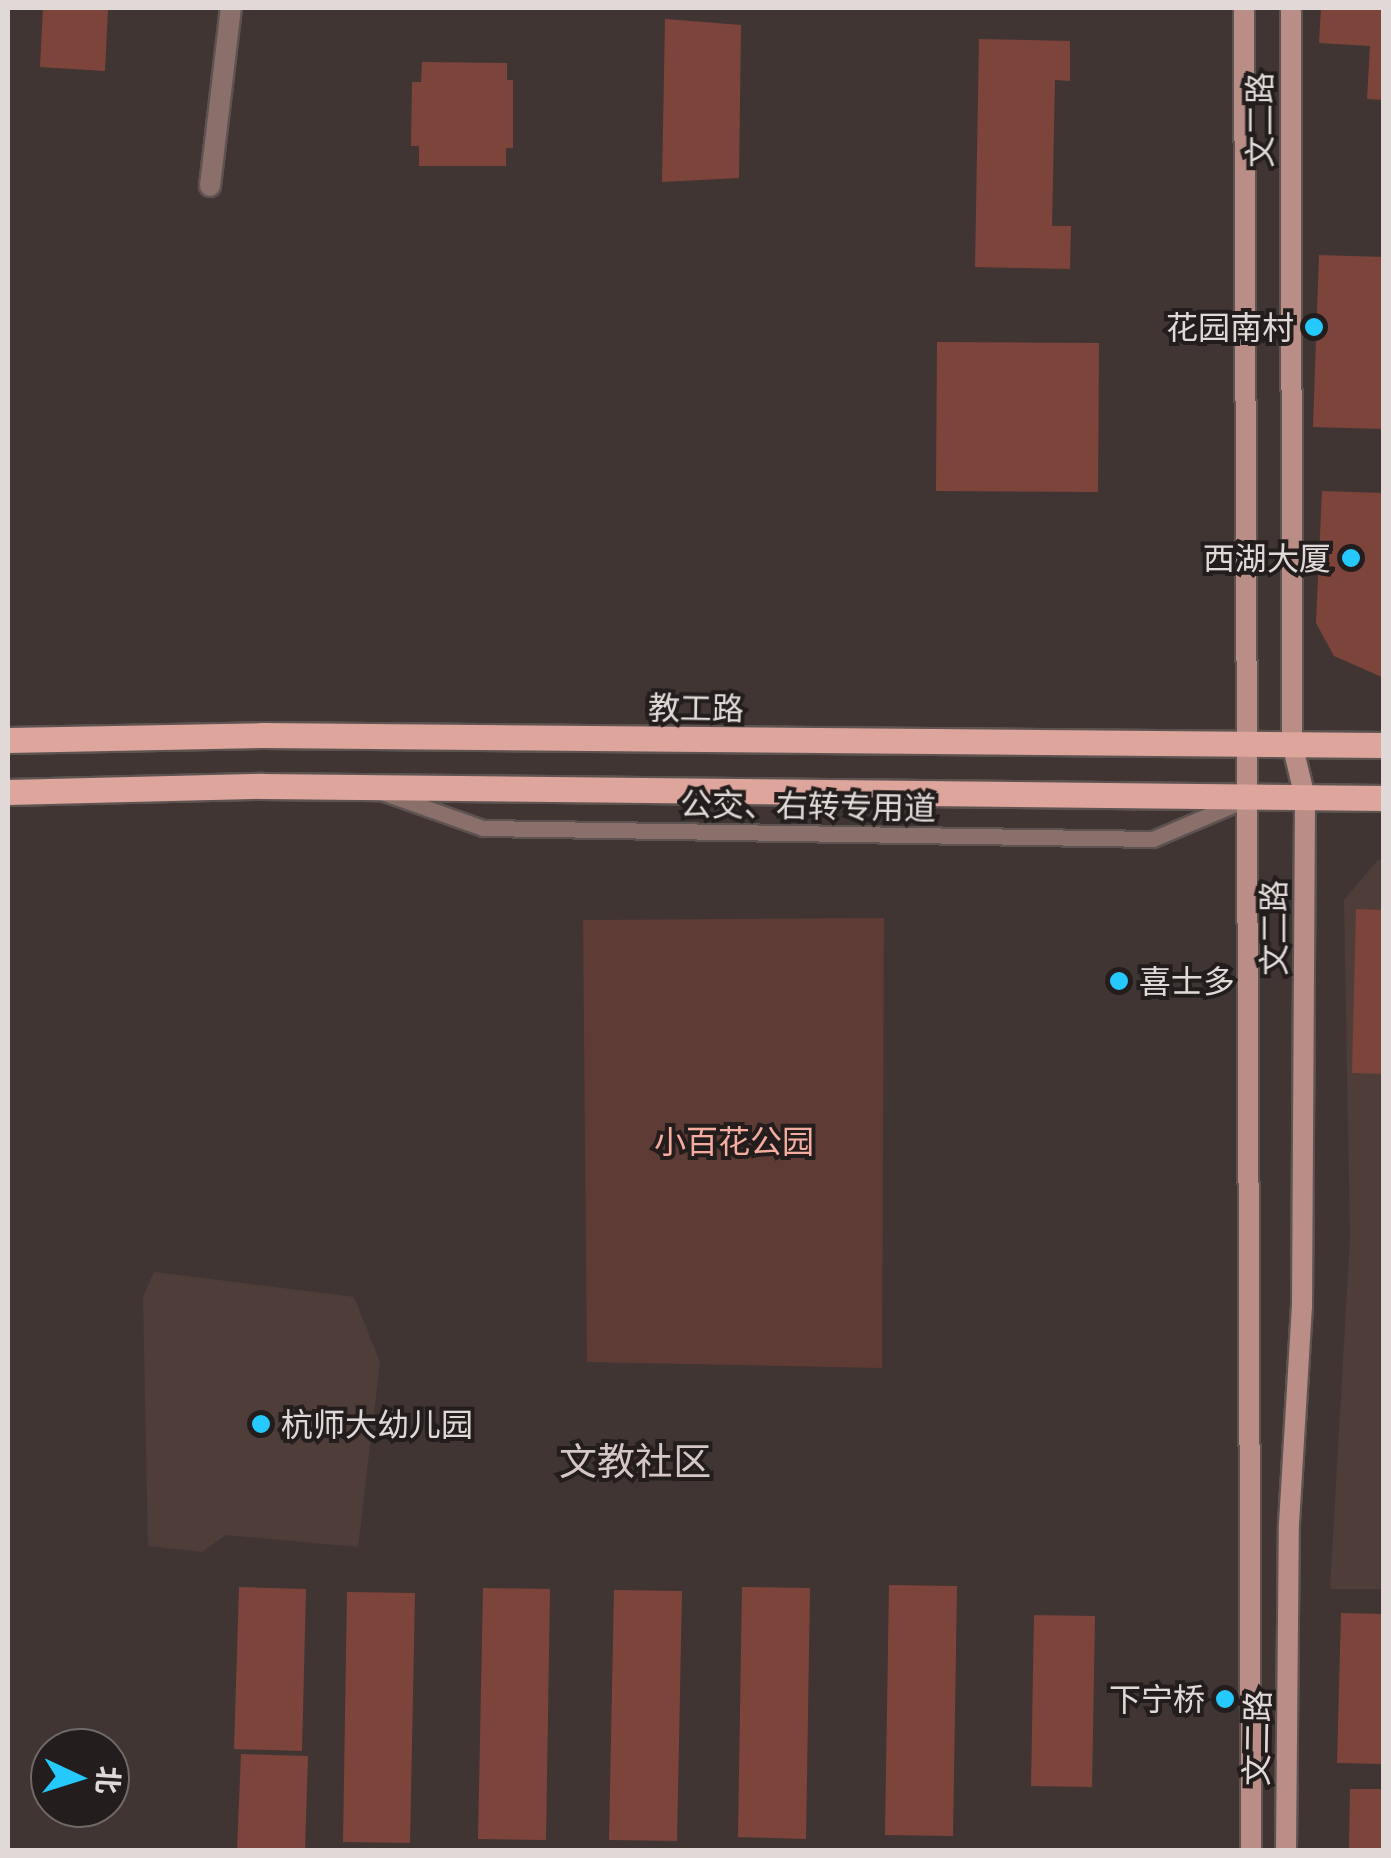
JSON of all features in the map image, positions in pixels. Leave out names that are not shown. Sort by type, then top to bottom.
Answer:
[{"type":"main road","name":"文二路","points":[[1244,8],[1243,801],[1251,1850]]},
{"type":"main road","name":"文二路","points":[[1286,1850],[1289,1524],[1302,1306],[1304,798],[1292,743],[1291,8]]},
{"type":"main road","name":"教工路","points":[[8,740],[262,735],[1245,748],[1292,743],[1384,744]]},
{"type":"main road","points":[[8,792],[371,789],[1243,801],[1384,798]]},
{"type":"street","points":[[210,186],[231,8]]},
{"type":"lane","name":"公交、右转专用道","points":[[371,789],[483,828],[1133,839],[1153,839],[1243,801]]},
{"type":"shaded area","points":[[1378,860],[1383,860],[1383,1589],[1330,1589],[1350,1238],[1344,900]]},
{"type":"shaded area","name":"杭师大幼儿园","points":[[154,1272],[354,1297],[380,1362],[358,1547],[226,1535],[202,1552],[148,1546],[143,1297]]},
{"type":"green space","name":"小百花公园","points":[[884,918],[882,1368],[587,1362],[583,920]]},
{"type":"building","points":[[43,8],[108,8],[105,71],[40,67]]},
{"type":"building","points":[[1321,8],[1384,8],[1384,100],[1367,99],[1370,46],[1319,43]]},
{"type":"building","points":[[665,19],[741,25],[739,178],[662,182]]},
{"type":"building","points":[[979,39],[1070,41],[1070,81],[1055,80],[1052,226],[1071,226],[1070,269],[975,267]]},
{"type":"building","points":[[422,62],[507,63],[507,80],[513,80],[513,148],[506,148],[506,166],[419,166],[419,146],[411,146],[412,82],[421,82]]},
{"type":"building","points":[[1319,255],[1384,257],[1384,429],[1313,427]]},
{"type":"building","points":[[937,342],[1099,343],[1098,492],[936,491]]},
{"type":"building","name":"西湖大厦","points":[[1322,491],[1384,493],[1384,678],[1334,656],[1316,623]]},
{"type":"building","points":[[1356,909],[1384,910],[1384,1074],[1352,1073]]},
{"type":"building","points":[[889,1585],[957,1586],[953,1836],[885,1835]]},
{"type":"building","points":[[239,1587],[306,1589],[302,1751],[234,1749]]},
{"type":"building","points":[[742,1587],[810,1588],[806,1839],[738,1837]]},
{"type":"building","points":[[483,1588],[550,1589],[546,1840],[478,1839]]},
{"type":"building","points":[[614,1590],[682,1591],[677,1841],[609,1840]]},
{"type":"building","points":[[347,1592],[415,1593],[410,1843],[343,1842]]},
{"type":"building","points":[[1341,1613],[1384,1614],[1384,1764],[1337,1763]]},
{"type":"building","points":[[1034,1615],[1095,1616],[1092,1787],[1031,1786]]},
{"type":"building","points":[[241,1754],[308,1756],[305,1850],[237,1850]]},
{"type":"building","points":[[1350,1789],[1384,1789],[1384,1850],[1349,1850]]},
{"type":"place","name":"花园南村","points":[[1314,327]]},
{"type":"place","name":"西湖大厦","points":[[1351,558]]},
{"type":"place","name":"喜士多","points":[[1119,981]]},
{"type":"place","name":"杭师大幼儿园","points":[[261,1424]]},
{"type":"place","name":"下宁桥","points":[[1225,1699]]},
{"type":"district","name":"文教社区","points":[[635,1461]]}]
